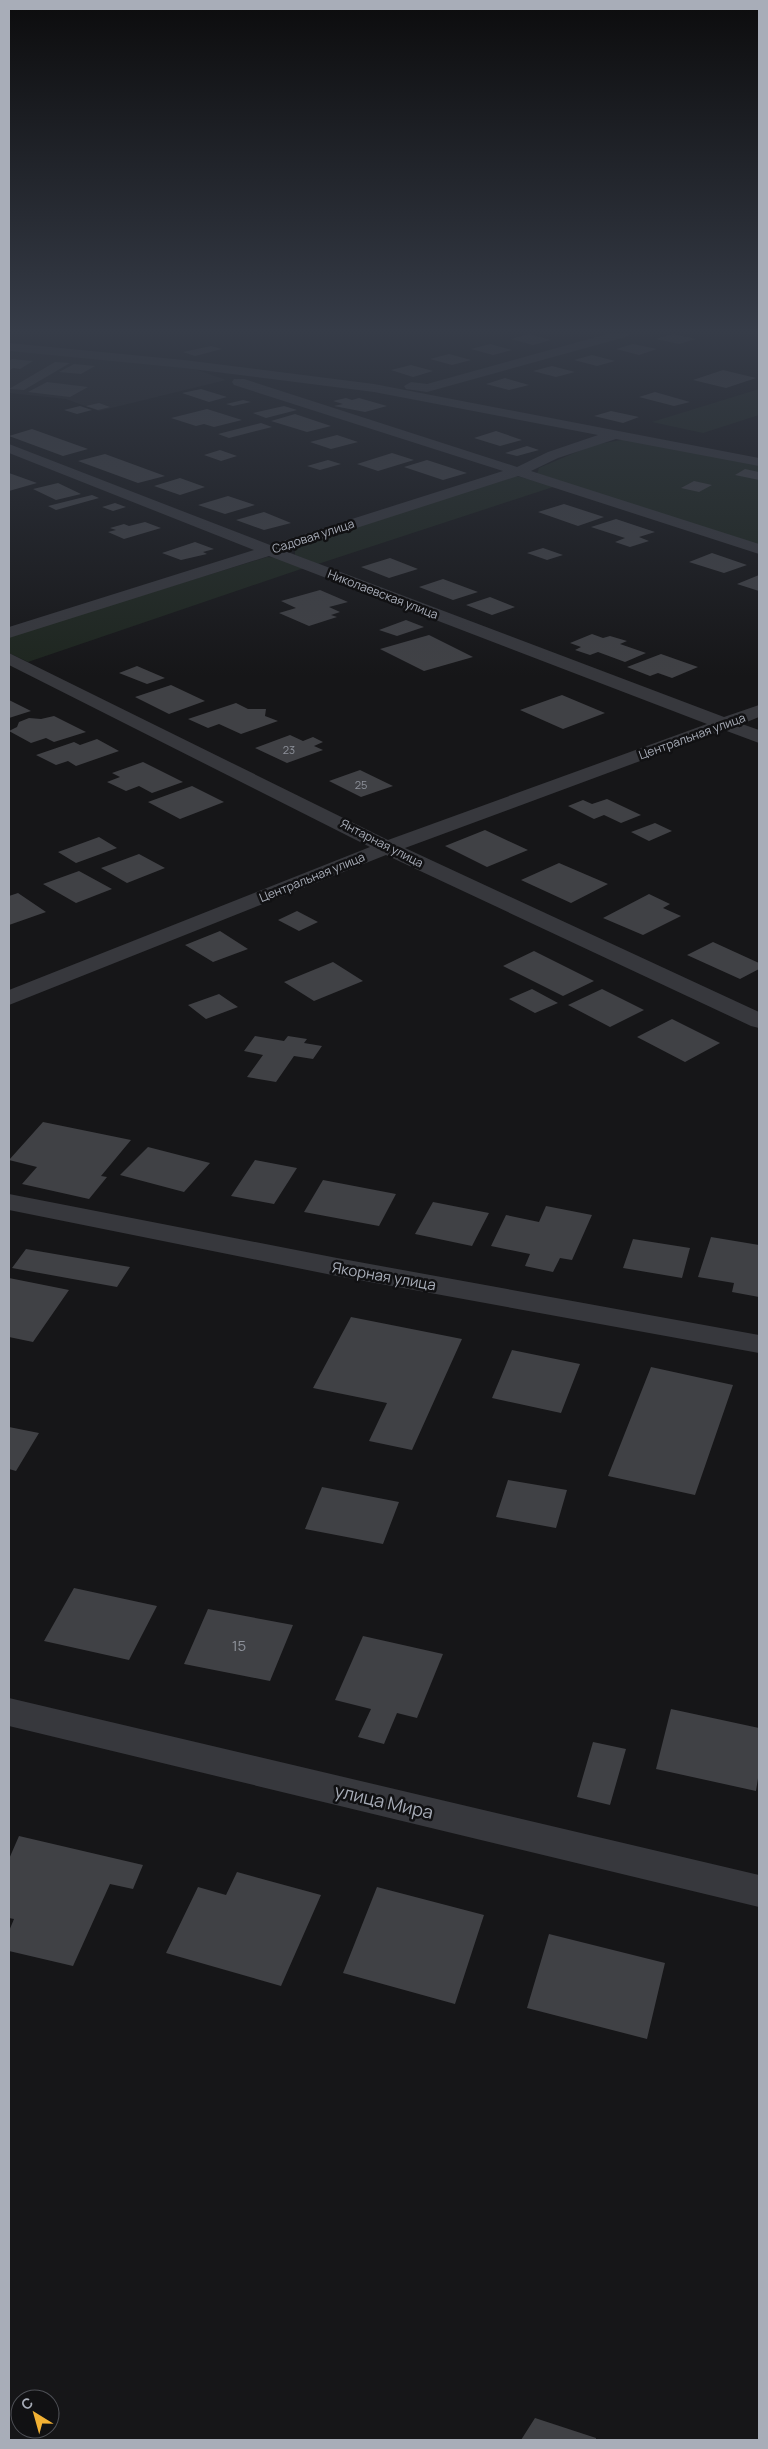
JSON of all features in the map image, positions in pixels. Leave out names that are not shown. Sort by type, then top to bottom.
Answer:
[{"type":"street","points":[[445,447],[759,549]]},
{"type":"street","name":"Садовая улица","points":[[9,634],[519,471],[554,455],[577,447]]},
{"type":"street","points":[[684,447],[759,462]]},
{"type":"street","name":"Николаевская улица","points":[[9,448],[269,550],[759,737]]},
{"type":"street","name":"Янтарная улица","points":[[12,663],[389,847],[759,1021]]},
{"type":"street","name":"Центральная улица","points":[[9,998],[389,847],[759,711]]},
{"type":"street","name":"Якорная улица","points":[[9,1202],[347,1269],[759,1344]]},
{"type":"street","name":"улица Мира","points":[[9,1712],[759,1891]]},
{"type":"shaded area","points":[[588,447],[688,447],[759,463],[759,547],[537,474],[539,468]]},
{"type":"shaded area","points":[[516,476],[556,486],[318,564],[295,555],[295,549],[300,544]]},
{"type":"shaded area","points":[[267,557],[281,558],[307,567],[28,662],[9,653],[9,636]]},
{"type":"building","points":[[39,447],[83,447],[88,449],[63,456]]},
{"type":"building","points":[[523,447],[539,450],[517,456],[505,453]]},
{"type":"building","points":[[220,450],[237,456],[221,461],[204,455]]},
{"type":"building","points":[[392,453],[414,460],[378,471],[357,464]]},
{"type":"building","points":[[105,454],[165,476],[138,483],[78,461]]},
{"type":"building","points":[[328,460],[341,464],[320,470],[307,466]]},
{"type":"building","points":[[427,460],[467,473],[443,480],[404,467]]},
{"type":"building","points":[[745,469],[759,472],[759,480],[735,475]]},
{"type":"building","points":[[9,473],[37,483],[9,491]]},
{"type":"building","points":[[180,478],[205,487],[180,495],[154,486]]},
{"type":"building","points":[[694,481],[712,485],[699,492],[681,488]]},
{"type":"building","points":[[58,483],[81,494],[56,500],[33,489]]},
{"type":"building","points":[[92,495],[99,498],[56,510],[48,506]]},
{"type":"building","points":[[228,496],[255,505],[225,514],[198,505]]},
{"type":"building","points":[[115,503],[126,507],[113,511],[102,507]]},
{"type":"building","points":[[564,504],[604,517],[578,526],[538,512]]},
{"type":"building","points":[[264,512],[291,523],[264,530],[236,520]]},
{"type":"building","points":[[616,519],[655,532],[639,537],[649,541],[630,547],[615,542],[625,538],[591,527]]},
{"type":"building","points":[[145,522],[161,528],[124,539],[108,532],[116,530],[110,528],[124,524],[129,526]]},
{"type":"building","points":[[195,542],[214,549],[203,552],[207,554],[181,560],[162,553]]},
{"type":"building","points":[[543,548],[563,555],[547,560],[527,553]]},
{"type":"building","points":[[712,553],[747,565],[724,573],[689,562]]},
{"type":"building","points":[[390,558],[418,569],[389,578],[361,567]]},
{"type":"building","points":[[759,575],[759,591],[737,584]]},
{"type":"building","points":[[443,579],[478,592],[453,600],[419,587]]},
{"type":"building","points":[[320,590],[348,602],[329,607],[340,612],[331,615],[337,617],[309,626],[279,613],[296,608],[281,601]]},
{"type":"building","points":[[490,597],[515,607],[492,615],[466,605]]},
{"type":"building","points":[[406,620],[424,627],[397,636],[379,630]]},
{"type":"building","points":[[592,634],[603,638],[610,636],[627,641],[620,644],[646,653],[625,662],[598,652],[590,655],[575,650],[581,647],[570,643]]},
{"type":"building","points":[[429,635],[473,657],[424,671],[380,649]]},
{"type":"building","points":[[661,654],[698,667],[672,678],[658,673],[650,676],[627,667]]},
{"type":"building","points":[[137,666],[165,678],[147,684],[119,673]]},
{"type":"building","points":[[171,685],[205,701],[169,714],[135,697]]},
{"type":"building","points":[[562,695],[605,713],[563,729],[520,710]]},
{"type":"building","points":[[9,700],[31,711],[9,718]]},
{"type":"building","points":[[236,703],[248,709],[266,709],[265,716],[278,721],[241,734],[219,724],[208,728],[188,719]]},
{"type":"building","points":[[54,716],[86,732],[54,742],[46,738],[31,743],[9,731],[17,727],[19,722],[29,718],[41,719]]},
{"type":"building","points":[[290,735],[303,741],[313,737],[323,742],[314,746],[323,750],[287,763],[255,748]]},
{"type":"building","points":[[97,739],[119,751],[76,766],[68,761],[56,765],[36,755],[74,742],[80,745]]},
{"type":"building","points":[[143,762],[183,782],[152,793],[139,786],[126,791],[107,782],[120,777],[112,773]]},
{"type":"building","points":[[360,770],[393,786],[361,797],[329,781]]},
{"type":"building","points":[[192,786],[224,802],[180,819],[148,802]]},
{"type":"building","points":[[607,799],[641,815],[621,823],[604,815],[594,819],[568,806],[583,800],[592,804]]},
{"type":"building","points":[[655,823],[672,831],[649,841],[631,832]]},
{"type":"building","points":[[485,830],[528,850],[487,867],[445,846]]},
{"type":"building","points":[[99,837],[117,848],[76,863],[58,852]]},
{"type":"building","points":[[139,854],[165,868],[127,883],[101,868]]},
{"type":"building","points":[[559,863],[608,884],[571,903],[521,880]]},
{"type":"building","points":[[79,871],[112,889],[76,903],[43,884]]},
{"type":"building","points":[[18,893],[46,912],[9,925],[9,896]]},
{"type":"building","points":[[649,894],[670,904],[663,908],[681,916],[643,935],[603,918]]},
{"type":"building","points":[[297,911],[318,922],[299,931],[278,920]]},
{"type":"building","points":[[220,931],[248,949],[213,962],[185,945]]},
{"type":"building","points":[[713,942],[759,963],[759,969],[740,979],[687,955]]},
{"type":"building","points":[[534,951],[594,981],[563,996],[503,966]]},
{"type":"building","points":[[333,962],[363,981],[314,1001],[284,982]]},
{"type":"building","points":[[532,989],[558,1003],[535,1013],[509,999]]},
{"type":"building","points":[[602,989],[644,1010],[610,1027],[568,1005]]},
{"type":"building","points":[[219,994],[238,1007],[206,1019],[188,1005]]},
{"type":"building","points":[[672,1019],[720,1043],[685,1062],[637,1037]]},
{"type":"building","points":[[255,1036],[284,1041],[288,1036],[307,1039],[304,1043],[322,1046],[313,1059],[294,1056],[276,1082],[247,1077],[263,1055],[244,1051]]},
{"type":"building","points":[[43,1122],[131,1140],[101,1176],[107,1177],[89,1199],[22,1184],[37,1167],[9,1160]]},
{"type":"building","points":[[148,1147],[210,1163],[184,1192],[120,1175]]},
{"type":"building","points":[[255,1160],[297,1168],[274,1204],[231,1196]]},
{"type":"building","points":[[323,1180],[396,1194],[379,1226],[304,1212]]},
{"type":"building","points":[[433,1202],[489,1213],[472,1246],[415,1234]]},
{"type":"building","points":[[546,1206],[592,1215],[572,1260],[560,1258],[553,1272],[525,1266],[530,1254],[491,1246],[506,1215],[539,1222]]},
{"type":"building","points":[[711,1237],[759,1245],[759,1297],[732,1292],[734,1283],[698,1277]]},
{"type":"building","points":[[633,1239],[690,1248],[682,1278],[623,1268]]},
{"type":"building","points":[[26,1249],[130,1267],[117,1287],[12,1268]]},
{"type":"building","points":[[9,1278],[69,1290],[33,1342],[9,1337]]},
{"type":"building","points":[[351,1317],[462,1339],[412,1450],[369,1441],[387,1403],[313,1388]]},
{"type":"building","points":[[512,1350],[580,1364],[561,1413],[492,1398]]},
{"type":"building","points":[[651,1367],[733,1385],[695,1495],[608,1476]]},
{"type":"building","points":[[9,1427],[39,1433],[16,1471],[9,1469]]},
{"type":"building","points":[[508,1480],[567,1490],[556,1528],[496,1517]]},
{"type":"building","points":[[322,1487],[399,1502],[383,1544],[305,1529]]},
{"type":"building","points":[[74,1588],[157,1606],[129,1660],[44,1641]]},
{"type":"building","points":[[208,1609],[293,1625],[270,1681],[184,1664]]},
{"type":"building","points":[[363,1636],[443,1654],[417,1718],[397,1713],[384,1744],[358,1737],[371,1709],[335,1700]]},
{"type":"building","points":[[671,1709],[759,1728],[759,1772],[756,1791],[656,1769]]},
{"type":"building","points":[[593,1742],[626,1749],[610,1805],[577,1797]]},
{"type":"building","points":[[19,1836],[143,1865],[133,1889],[110,1884],[73,1966],[9,1951],[9,1931],[14,1919],[9,1918],[9,1859]]},
{"type":"building","points":[[237,1872],[321,1895],[281,1986],[166,1953],[198,1887],[226,1895]]},
{"type":"building","points":[[377,1887],[484,1915],[455,2004],[343,1973]]},
{"type":"building","points":[[549,1934],[665,1963],[647,2039],[527,2008]]},
{"type":"building","points":[[535,2418],[596,2438],[596,2440],[521,2440]]}]
